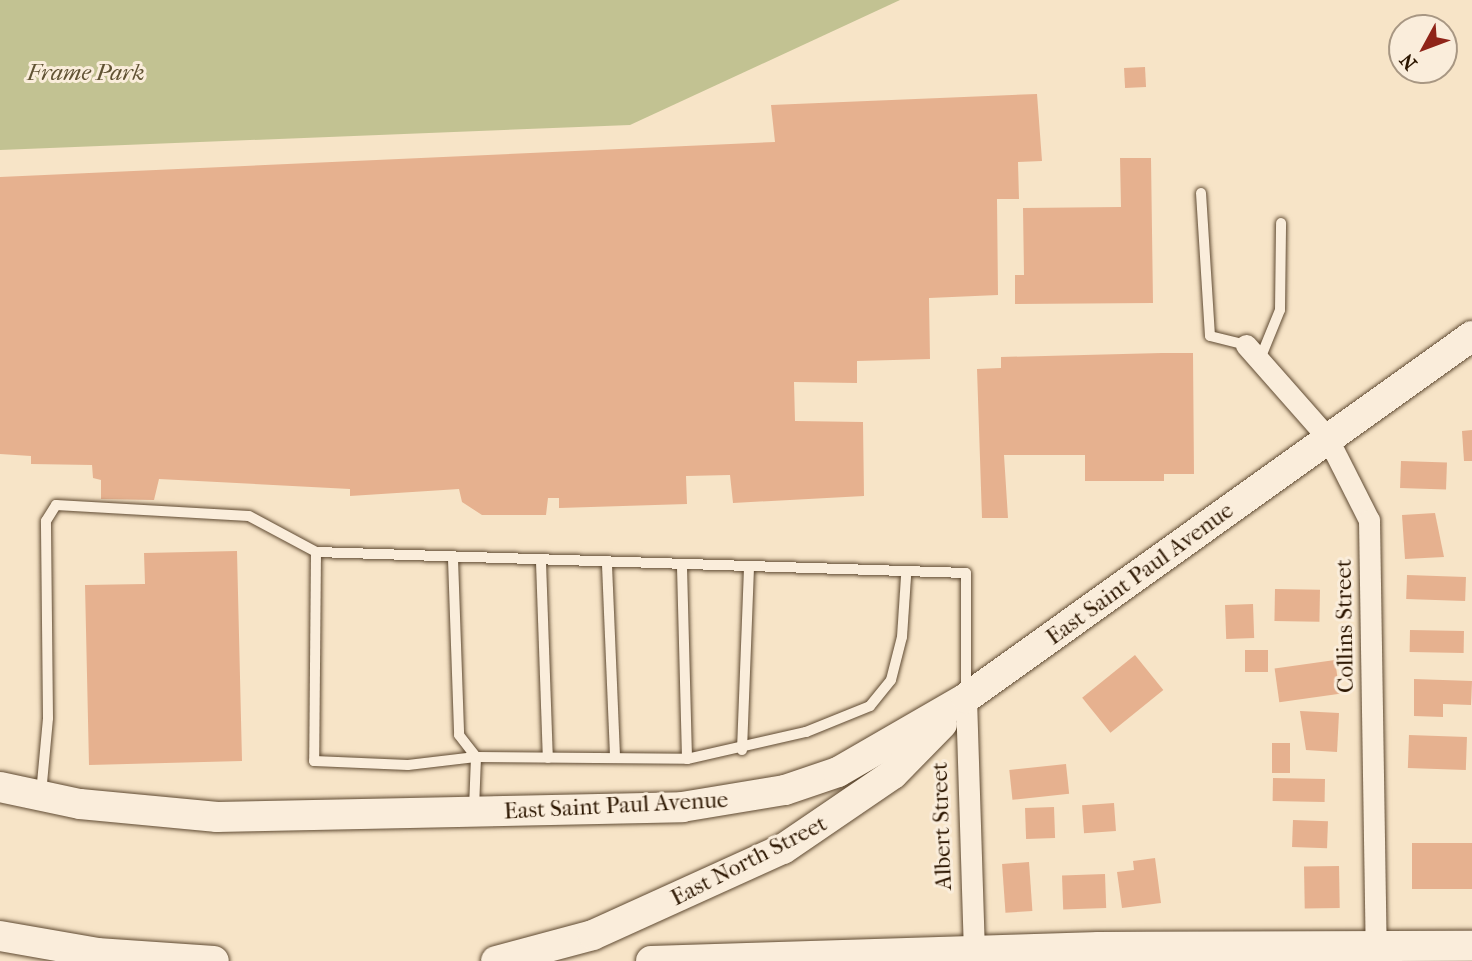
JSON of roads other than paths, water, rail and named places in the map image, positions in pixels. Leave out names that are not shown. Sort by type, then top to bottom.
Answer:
[{"type":"main road","name":"East Saint Paul Avenue","points":[[0,787],[41,796],[217,817],[682,807],[785,790],[838,772],[966,698],[1327,437],[1472,336]]},
{"type":"main road","name":"East North Street","points":[[496,961],[593,935],[783,849],[893,774],[966,698]]},
{"type":"main road","points":[[0,936],[44,952],[214,961]]},
{"type":"main road","points":[[651,961],[974,953],[1273,954],[1472,946]]},
{"type":"street","name":"Collins Street","points":[[1253,352],[1327,437],[1369,520],[1376,948]]},
{"type":"street","name":"Albert Street","points":[[966,698],[974,953]]},
{"type":"lane","points":[[1200,193],[1210,336],[1253,352],[1280,310],[1281,223]]},
{"type":"lane","points":[[41,796],[48,718],[46,521],[56,505],[249,516],[316,552],[906,576],[967,573],[966,698]]},
{"type":"lane","points":[[316,552],[314,761],[408,765],[476,757],[687,758],[742,750],[870,706],[891,680],[902,637],[906,576]]},
{"type":"lane","points":[[453,559],[459,735],[476,757],[474,811]]},
{"type":"lane","points":[[541,562],[548,758]]},
{"type":"lane","points":[[607,565],[615,758]]},
{"type":"lane","points":[[682,567],[687,758]]},
{"type":"lane","points":[[742,750],[750,570]]},
{"type":"park label","name":"Frame Park","points":[[86,73]]}]
